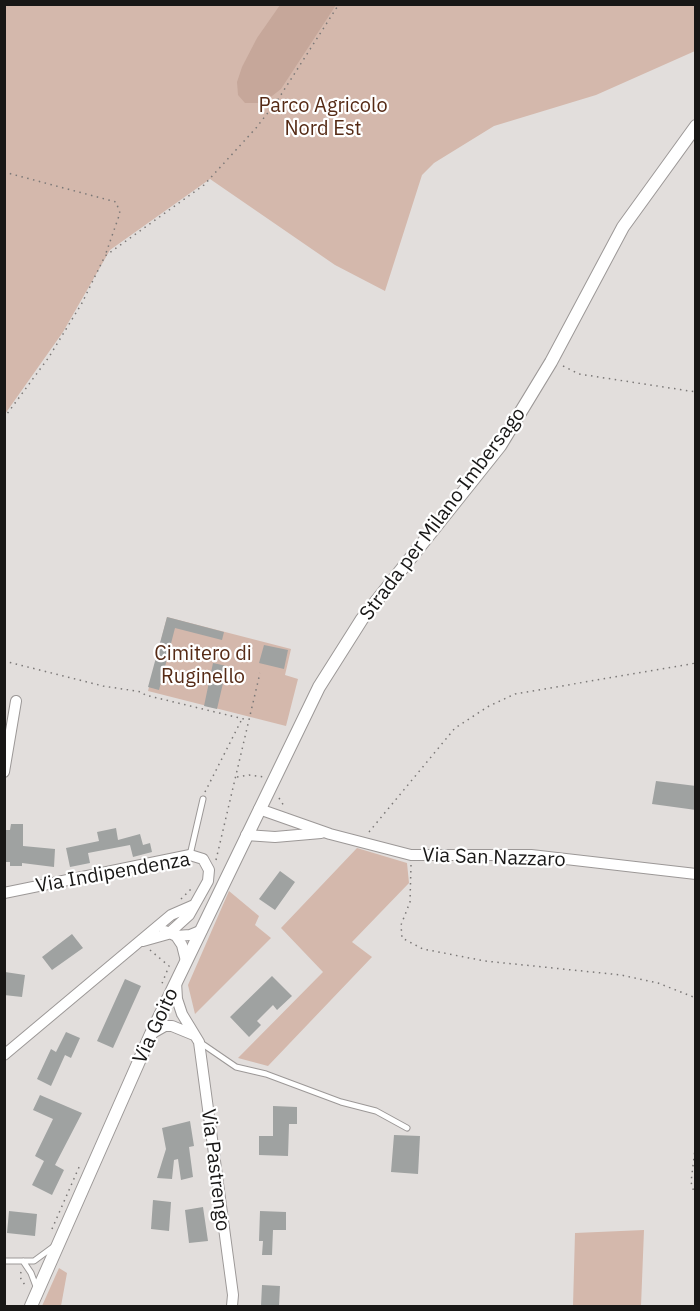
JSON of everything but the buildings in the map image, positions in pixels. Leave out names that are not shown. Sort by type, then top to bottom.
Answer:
[{"type":"street","name":"Strada per Milano Imbersago","points":[[259,809],[319,687],[338,654],[362,620],[500,446],[551,362],[622,227],[696,126]]},
{"type":"street","points":[[4,772],[16,701]]},
{"type":"street","name":"Via San Nazzaro","points":[[259,809],[330,834],[411,855],[531,855],[696,874]]},
{"type":"street","name":"Via Goito","points":[[31,1306],[32,1289],[45,1273],[53,1240],[259,809]]},
{"type":"street","points":[[275,837],[283,817]]},
{"type":"street","name":"Via San Nazzaro","points":[[246,835],[275,837],[330,834]]},
{"type":"street","name":"Via Indipendenza","points":[[4,893],[190,855],[200,857],[208,866],[208,881],[183,922],[172,935]]},
{"type":"street","points":[[4,1055],[143,941],[171,915],[194,905],[209,915]]},
{"type":"street","points":[[162,924],[182,945],[186,961]]},
{"type":"street","points":[[143,941],[172,935],[189,936],[202,930]]},
{"type":"street","name":"Via Pastrengo","points":[[176,982],[177,999],[197,1039],[232,1306]]},
{"type":"street","points":[[151,1034],[165,1026],[172,1026],[197,1039]]},
{"type":"lane","points":[[190,855],[203,799]]},
{"type":"lane","points":[[197,1039],[236,1067],[266,1074],[341,1102],[376,1111],[407,1128]]},
{"type":"lane","name":"Via Goito","points":[[34,1262],[53,1240]]},
{"type":"lane","points":[[4,1261],[34,1262],[45,1273]]},
{"type":"lane","points":[[22,1262],[31,1273],[32,1289]]},
{"type":"lane","points":[[31,1273],[45,1273]]},
{"type":"path","points":[[105,256],[204,185],[256,128],[277,101],[339,4]]},
{"type":"path","points":[[4,172],[116,202],[120,213],[105,256],[82,303],[49,357],[4,418]]},
{"type":"path","points":[[551,362],[579,374],[696,392]]},
{"type":"path","points":[[4,662],[103,686],[142,692],[145,695],[248,720]]},
{"type":"path","points":[[360,842],[455,728],[489,706],[515,694],[696,663]]},
{"type":"path","points":[[208,866],[216,860],[260,673]]},
{"type":"path","points":[[203,799],[242,719]]},
{"type":"path","points":[[236,777],[249,775],[273,780]]},
{"type":"path","points":[[278,793],[279,800],[286,808],[283,817]]},
{"type":"path","points":[[411,855],[410,902],[401,925],[402,938],[423,950],[485,961],[621,975],[658,983],[696,998]]},
{"type":"path","points":[[180,900],[197,883]]},
{"type":"path","points":[[143,941],[169,966],[160,988]]},
{"type":"path","points":[[696,1141],[691,1182],[696,1198]]},
{"type":"path","points":[[53,1240],[85,1158]]},
{"type":"path","points":[[22,1262],[20,1277],[32,1289]]},
{"type":"green space","name":"Parco Agricolo Nord Est","points":[[5,5],[695,5],[695,51],[596,95],[494,126],[434,163],[422,175],[385,291],[335,265],[210,179],[110,250],[63,332],[5,414]]},
{"type":"green space","name":"Cimitero di Ruginello","points":[[167,617],[291,649],[285,675],[298,679],[286,726],[148,691]]},
{"type":"green space","points":[[357,848],[407,863],[409,883],[352,942],[372,957],[268,1066],[238,1058],[323,972],[281,928]]},
{"type":"green space","points":[[229,891],[259,916],[255,925],[271,938],[195,1014],[188,985]]},
{"type":"green space","points":[[644,1230],[641,1306],[573,1306],[575,1233]]},
{"type":"green space","points":[[59,1268],[67,1273],[61,1306],[42,1306]]},
{"type":"shaded area","points":[[280,5],[336,5],[281,89],[263,103],[245,103],[238,95],[237,82],[242,67],[257,38]]}]
